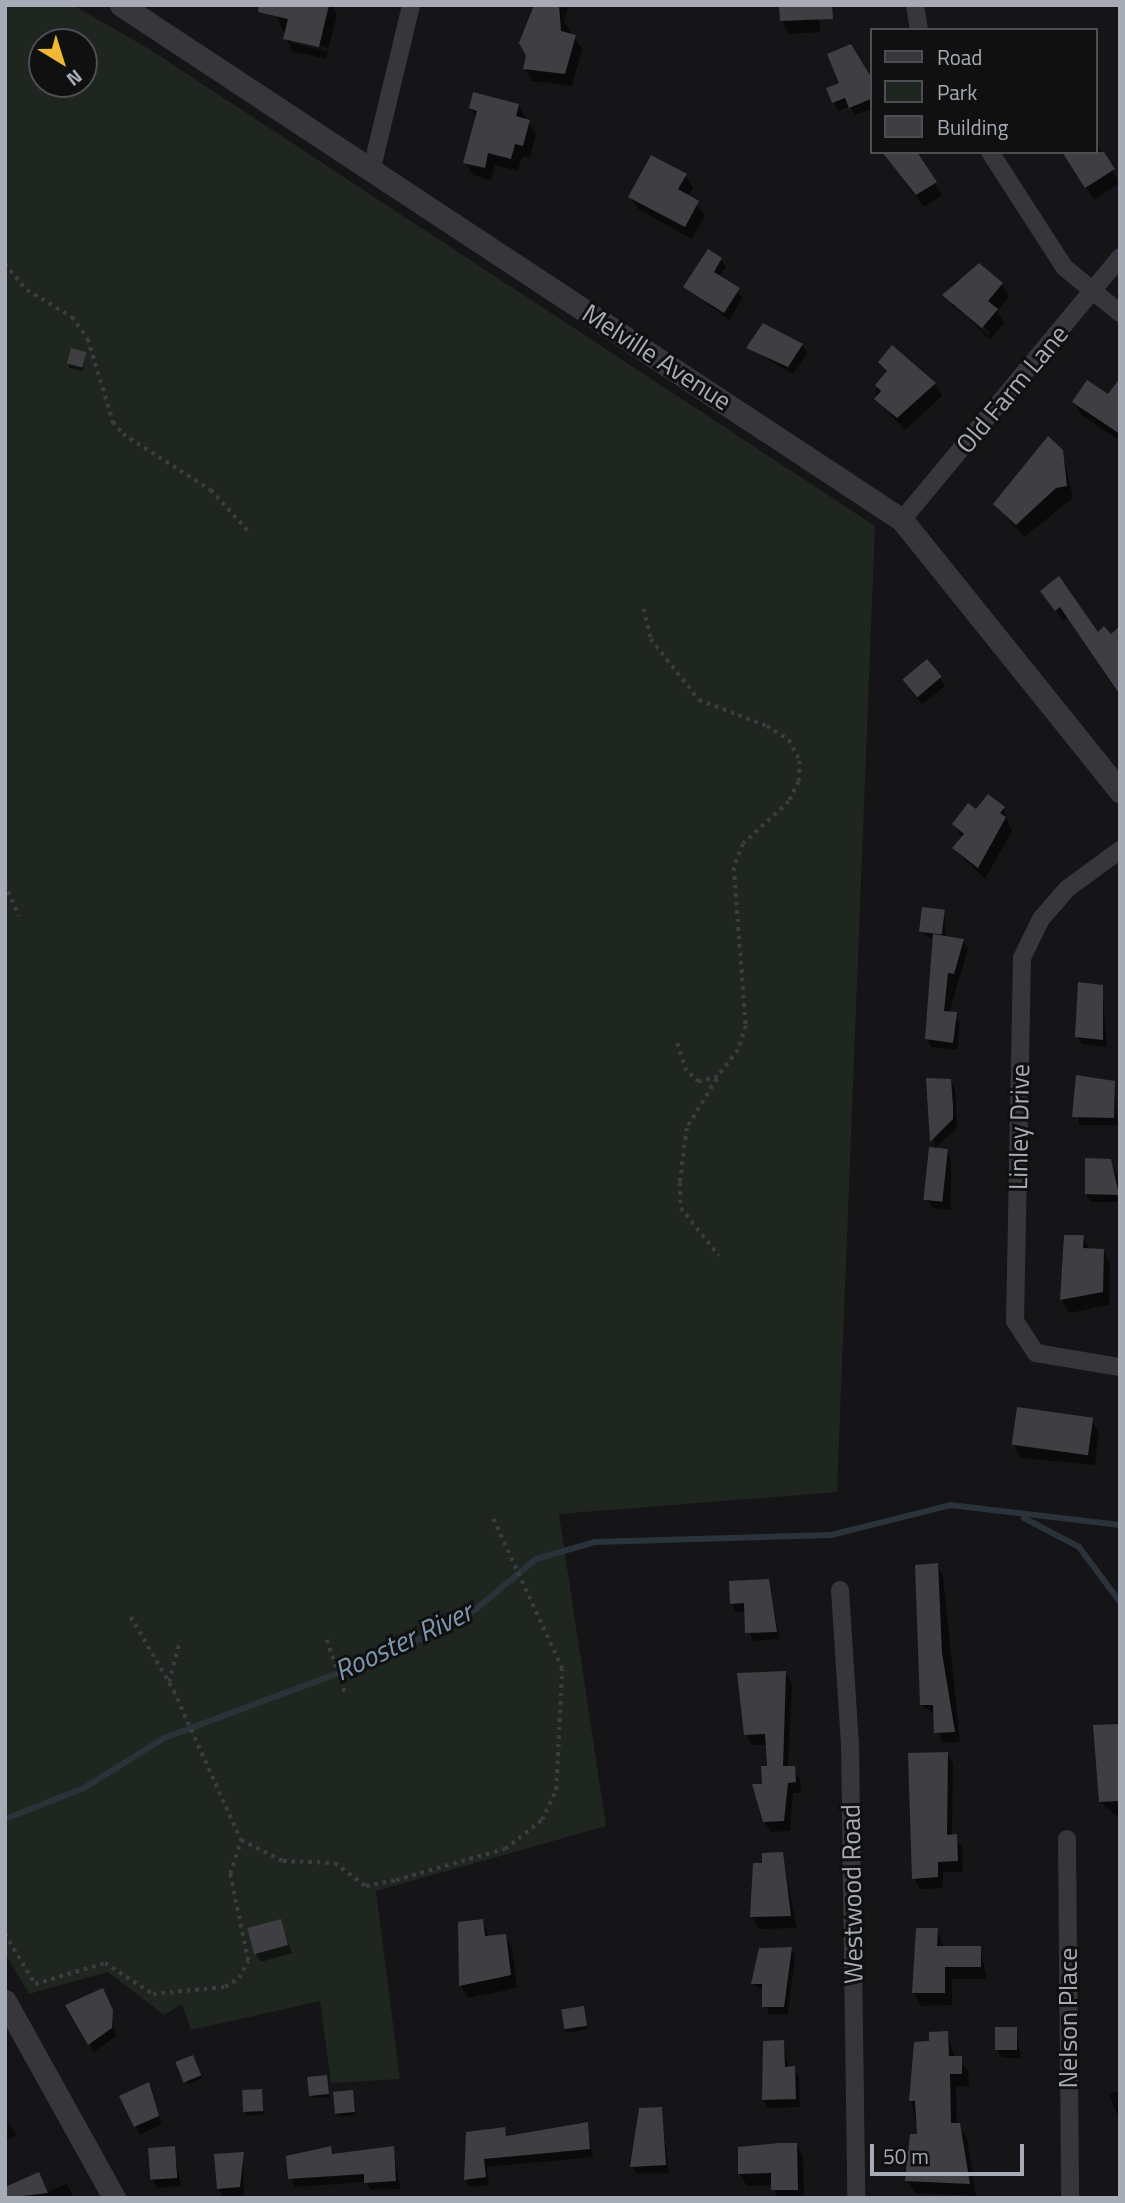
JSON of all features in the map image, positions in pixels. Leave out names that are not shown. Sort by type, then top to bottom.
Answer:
[{"type":"street","name":"Melville Avenue","points":[[121,5],[902,520],[1120,791]]},
{"type":"street","points":[[372,172],[411,5]]},
{"type":"street","points":[[915,5],[919,28]]},
{"type":"street","points":[[991,154],[1064,267],[1090,294],[1120,313]]},
{"type":"street","name":"Old Farm Lane","points":[[902,520],[1120,257]]},
{"type":"street","name":"Linley Drive","points":[[1120,850],[1067,889],[1041,919],[1022,958],[1015,1321],[1036,1353],[1120,1367]]},
{"type":"street","name":"Westwood Road","points":[[840,1590],[850,1743],[856,2198]]},
{"type":"street","name":"Nelson Place","points":[[1067,1839],[1070,2198]]},
{"type":"street","points":[[5,2001],[114,2198]]},
{"type":"path","points":[[5,264],[27,290],[72,317],[88,340],[113,422],[123,434],[211,490],[251,534]]},
{"type":"path","points":[[644,609],[651,639],[699,700],[767,726],[789,740],[800,761],[789,802],[743,844],[733,868],[746,1026],[687,1128],[680,1183],[681,1208],[719,1256]]},
{"type":"path","points":[[5,884],[19,916]]},
{"type":"path","points":[[676,1041],[685,1072],[699,1082],[718,1077]]},
{"type":"path","points":[[131,1617],[174,1691],[201,1757],[241,1840],[284,1861],[335,1863],[366,1886],[473,1859],[525,1837],[542,1820],[556,1790],[562,1698],[562,1669],[534,1602],[493,1519]]},
{"type":"path","points":[[169,1682],[180,1640]]},
{"type":"path","points":[[327,1640],[345,1693]]},
{"type":"path","points":[[5,1934],[35,1984],[105,1963],[153,1994],[225,1987],[239,1978],[248,1961],[230,1874],[241,1840]]},
{"type":"green space","points":[[5,5],[73,5],[149,49],[875,526],[837,1492],[559,1514],[606,1826],[376,1891],[400,2079],[331,2083],[320,2001],[191,2030],[182,2004],[164,2015],[108,1972],[29,1994],[5,1953]]},
{"type":"building","points":[[259,5],[329,5],[319,47],[283,39],[288,19],[258,12]]},
{"type":"building","points":[[534,5],[559,5],[561,31],[576,35],[565,74],[523,69],[526,56],[519,43]]},
{"type":"building","points":[[779,5],[832,5],[833,19],[780,21]]},
{"type":"building","points":[[851,44],[870,75],[870,99],[849,108],[845,98],[832,103],[826,88],[839,83],[827,54]]},
{"type":"building","points":[[473,92],[519,104],[516,116],[530,120],[523,146],[515,144],[511,159],[488,153],[485,168],[463,163],[477,111],[469,108]]},
{"type":"building","points":[[1104,152],[1115,169],[1085,188],[1063,154]]},
{"type":"building","points":[[884,154],[918,154],[937,182],[916,195]]},
{"type":"building","points":[[651,155],[687,174],[678,189],[699,201],[685,227],[628,197]]},
{"type":"building","points":[[708,249],[722,258],[714,272],[740,288],[724,313],[683,287]]},
{"type":"building","points":[[979,263],[1003,283],[988,301],[998,309],[982,328],[942,295]]},
{"type":"building","points":[[763,323],[803,344],[788,367],[746,348]]},
{"type":"building","points":[[892,345],[936,383],[897,418],[874,399],[881,391],[875,385],[887,371],[878,362]]},
{"type":"building","points":[[71,348],[86,352],[82,368],[67,363]]},
{"type":"building","points":[[1120,378],[1120,434],[1072,402],[1087,380],[1108,394]]},
{"type":"building","points":[[1048,436],[1063,450],[1067,486],[1056,488],[1016,525],[993,504]]},
{"type":"building","points":[[1059,576],[1098,632],[1104,626],[1111,634],[1120,626],[1120,695],[1060,607],[1055,611],[1040,591]]},
{"type":"building","points":[[927,659],[942,677],[917,697],[902,680]]},
{"type":"building","points":[[988,794],[1005,807],[1000,813],[1006,817],[978,868],[952,848],[964,834],[952,824],[968,803],[976,809]]},
{"type":"building","points":[[922,907],[945,910],[942,935],[919,932]]},
{"type":"building","points":[[933,934],[964,939],[954,974],[948,973],[944,1011],[957,1012],[953,1043],[925,1039]]},
{"type":"building","points":[[1078,982],[1103,985],[1103,1040],[1075,1037]]},
{"type":"building","points":[[1076,1075],[1115,1081],[1114,1118],[1072,1117]]},
{"type":"building","points":[[926,1078],[951,1079],[953,1106],[953,1119],[930,1142]]},
{"type":"building","points":[[929,1147],[948,1149],[942,1202],[923,1200]]},
{"type":"building","points":[[1085,1158],[1111,1159],[1119,1195],[1085,1194]]},
{"type":"building","points":[[1064,1235],[1084,1235],[1083,1248],[1104,1249],[1103,1292],[1060,1300]]},
{"type":"building","points":[[1017,1407],[1093,1418],[1088,1455],[1012,1445]]},
{"type":"building","points":[[938,1563],[942,1653],[955,1732],[934,1733],[933,1705],[920,1705],[915,1565]]},
{"type":"building","points":[[769,1579],[777,1632],[745,1633],[744,1603],[730,1604],[729,1581]]},
{"type":"building","points":[[786,1671],[783,1766],[795,1766],[796,1782],[788,1783],[784,1821],[763,1822],[752,1784],[762,1784],[761,1766],[767,1766],[765,1734],[744,1735],[737,1673]]},
{"type":"building","points":[[1120,1724],[1120,1801],[1099,1802],[1093,1725]]},
{"type":"building","points":[[948,1752],[947,1835],[957,1834],[958,1861],[938,1862],[938,1877],[912,1879],[908,1753]]},
{"type":"building","points":[[783,1852],[791,1916],[750,1917],[753,1863],[762,1863],[762,1853]]},
{"type":"building","points":[[281,1919],[288,1945],[254,1954],[247,1928]]},
{"type":"building","points":[[483,1919],[485,1936],[506,1934],[511,1975],[459,1986],[458,1922]]},
{"type":"building","points":[[916,1928],[938,1928],[937,1946],[981,1946],[981,1967],[945,1967],[945,1993],[912,1993]]},
{"type":"building","points":[[792,1947],[784,2007],[762,2007],[762,1984],[751,1984],[759,1948]]},
{"type":"building","points":[[103,1988],[113,2010],[112,2028],[88,2045],[65,2005]]},
{"type":"building","points":[[584,2006],[587,2026],[564,2029],[561,2010]]},
{"type":"building","points":[[995,2027],[1017,2027],[1017,2050],[995,2050]]},
{"type":"building","points":[[948,2031],[949,2056],[962,2056],[962,2074],[950,2074],[951,2123],[960,2123],[970,2184],[905,2181],[910,2134],[917,2134],[915,2101],[909,2101],[914,2042],[929,2041],[929,2032]]},
{"type":"building","points":[[784,2040],[785,2067],[795,2066],[796,2099],[762,2100],[763,2041]]},
{"type":"building","points":[[193,2055],[201,2075],[184,2083],[175,2062]]},
{"type":"building","points":[[327,2075],[329,2094],[309,2096],[307,2077]]},
{"type":"building","points":[[149,2082],[159,2116],[134,2127],[119,2096]]},
{"type":"building","points":[[262,2089],[263,2111],[243,2112],[242,2090]]},
{"type":"building","points":[[353,2090],[355,2112],[335,2114],[333,2092]]},
{"type":"building","points":[[662,2107],[666,2165],[630,2167],[639,2108]]},
{"type":"building","points":[[588,2122],[590,2149],[484,2159],[486,2177],[464,2180],[466,2132],[505,2127],[506,2136]]},
{"type":"building","points":[[797,2143],[798,2190],[771,2190],[771,2173],[738,2174],[738,2147]]},
{"type":"building","points":[[175,2146],[177,2178],[150,2180],[148,2148]]},
{"type":"building","points":[[331,2146],[332,2154],[394,2146],[396,2181],[364,2183],[364,2174],[288,2179],[286,2156]]},
{"type":"building","points":[[244,2152],[240,2187],[217,2189],[214,2154]]},
{"type":"building","points":[[39,2172],[48,2193],[5,2198],[5,2187]]},
{"type":"waterway","name":"Rooster River","points":[[5,1819],[84,1788],[164,1738],[390,1654],[476,1609],[536,1559],[595,1542],[831,1535],[950,1505],[1120,1525]]},
{"type":"waterway","points":[[1024,1518],[1079,1547],[1120,1602]]}]
